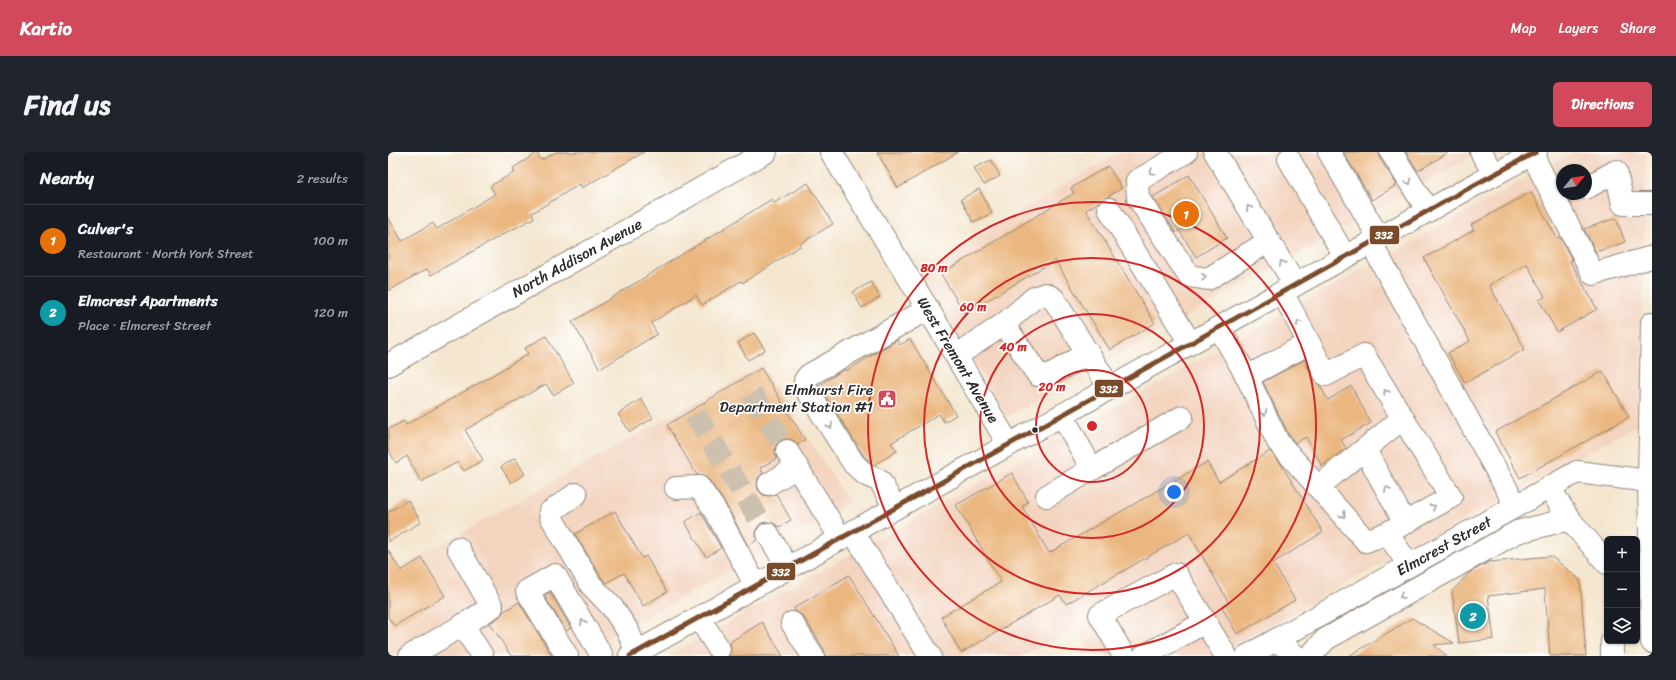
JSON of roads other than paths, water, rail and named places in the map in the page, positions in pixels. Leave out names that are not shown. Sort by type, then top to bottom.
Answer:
[{"type":"street","name":"North Addison Avenue","points":[[388,365],[766,152]]},
{"type":"street","name":"West Fremont Avenue","points":[[831,152],[928,309],[1009,445]]},
{"type":"street","points":[[1186,152],[1137,181],[1137,187],[1138,198],[1189,276],[1208,279],[1269,241]]},
{"type":"street","points":[[1215,152],[1269,241],[1289,288],[1309,343],[1326,375],[1364,355],[1451,497],[1387,534],[1366,541],[1278,442],[1247,377],[1219,327]]},
{"type":"street","points":[[1329,152],[1516,506]]},
{"type":"street","points":[[1391,152],[1428,211]]},
{"type":"street","points":[[1481,152],[1494,174]]},
{"type":"street","points":[[576,494],[550,512],[551,517],[591,585],[612,607],[628,632],[635,655],[895,508],[1494,174],[1522,155],[1556,188]]},
{"type":"street","points":[[1289,159],[1344,257]]},
{"type":"street","points":[[1592,185],[1616,172],[1622,204],[1652,204]]},
{"type":"street","points":[[1567,200],[1593,274],[1652,257]]},
{"type":"street","points":[[1109,209],[1190,343]]},
{"type":"street","points":[[956,356],[1004,324],[1034,298],[1046,294],[1054,298],[1110,388]]},
{"type":"street","points":[[895,508],[880,481],[866,474],[854,464],[805,387],[805,380],[809,376],[928,309]]},
{"type":"street","points":[[1652,323],[1649,481],[1652,642]]},
{"type":"street","points":[[1004,324],[1038,375],[1050,375],[1088,353]]},
{"type":"street","points":[[1247,377],[1309,343]]},
{"type":"street","points":[[1062,415],[1092,469]]},
{"type":"street","points":[[1047,496],[1182,417]]},
{"type":"street","points":[[1318,487],[1403,418]]},
{"type":"street","points":[[1365,450],[1405,523]]},
{"type":"street","points":[[769,484],[792,459],[847,535],[930,656]]},
{"type":"street","name":"Elmcrest Street","points":[[1248,656],[1577,472],[1649,481]]},
{"type":"street","points":[[676,488],[699,487],[715,510],[756,586]]},
{"type":"street","points":[[1549,488],[1569,519],[1604,560]]},
{"type":"street","points":[[1310,656],[1326,639],[1517,532],[1569,519]]},
{"type":"street","points":[[768,534],[788,568]]},
{"type":"street","points":[[1387,534],[1410,565]]},
{"type":"street","points":[[410,656],[492,608],[458,548]]},
{"type":"street","points":[[1124,656],[1100,615],[1176,574],[1226,656]]},
{"type":"street","points":[[567,656],[527,591],[555,575],[602,656]]},
{"type":"street","points":[[699,618],[718,649]]},
{"type":"street","points":[[1144,656],[1205,622]]},
{"type":"street","points":[[792,623],[812,656]]},
{"type":"street","points":[[463,625],[482,656]]},
{"type":"street","points":[[1277,640],[1296,656]]},
{"type":"street","points":[[1612,644],[1612,656]]},
{"type":"tunnel","points":[[752,393],[787,451]]},
{"type":"tunnel","points":[[695,414],[768,534]]},
{"type":"place","name":"Culver's","points":[[1186,214]]},
{"type":"place","name":"Elmhurst Fire Department Station #1","points":[[887,399]]},
{"type":"place","name":"Elmcrest Apartments","points":[[1473,616]]}]
